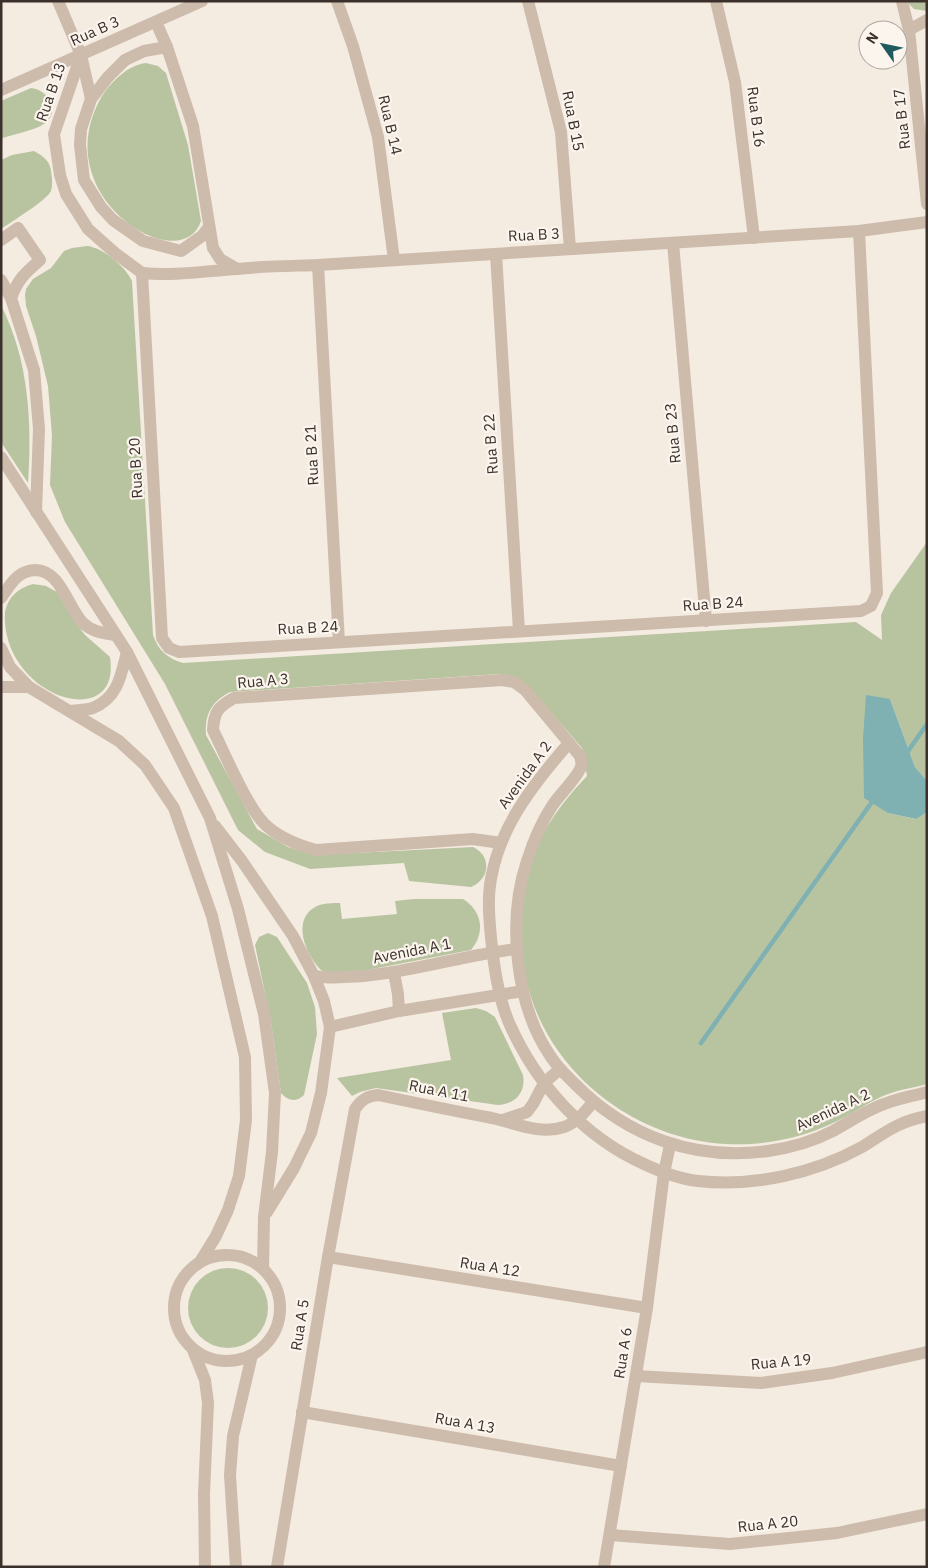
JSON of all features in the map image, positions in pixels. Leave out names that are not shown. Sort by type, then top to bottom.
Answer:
[{"type":"street","points":[[58,1],[81,55]]},
{"type":"street","name":"Rua B 3","points":[[1,90],[202,1]]},
{"type":"street","name":"Rua B 14","points":[[337,1],[353,46],[378,137],[394,260]]},
{"type":"street","name":"Rua B 15","points":[[528,1],[561,132],[570,249]]},
{"type":"street","name":"Rua B 16","points":[[716,1],[735,82],[754,238]]},
{"type":"street","name":"Rua B 17","points":[[902,1],[909,30],[927,204]]},
{"type":"street","points":[[909,30],[927,20]]},
{"type":"street","points":[[156,22],[192,126],[213,248],[225,263],[237,268]]},
{"type":"street","points":[[166,47],[144,51],[126,60],[108,77],[91,99],[81,129],[80,145],[84,180],[92,194],[113,220],[143,242],[181,251],[202,236],[209,227]]},
{"type":"street","name":"Rua B 13","points":[[81,55],[91,99]]},
{"type":"street","name":"Rua B 13","points":[[81,55],[54,134],[60,174],[66,194],[88,229],[115,253],[142,272]]},
{"type":"street","name":"Rua B 3","points":[[142,272],[157,274],[206,272],[237,268],[318,265],[754,238],[859,231],[927,222]]},
{"type":"street","points":[[1,240],[18,228],[40,260],[24,273],[17,283],[11,298]]},
{"type":"street","name":"Rua B 24","points":[[179,652],[861,611],[871,606],[877,594],[859,231]]},
{"type":"street","name":"Rua B 23","points":[[673,243],[706,621]]},
{"type":"street","name":"Rua B 22","points":[[496,254],[519,631]]},
{"type":"street","name":"Rua B 21","points":[[318,265],[339,642]]},
{"type":"street","name":"Rua B 20","points":[[142,272],[162,638],[169,648],[179,652]]},
{"type":"street","points":[[1,280],[11,298],[34,370],[39,429],[36,512]]},
{"type":"street","points":[[1,457],[127,652],[210,818],[238,909],[266,1023],[275,1093],[272,1152],[264,1216],[263,1268]]},
{"type":"street","points":[[1,598],[16,577],[28,571],[41,570],[51,576],[59,585],[83,623],[98,632],[115,634]]},
{"type":"street","points":[[1,648],[10,667],[29,687],[120,741],[145,766],[174,808],[212,916],[245,1057],[246,1120],[239,1176],[228,1210],[216,1236],[200,1262]]},
{"type":"street","points":[[70,711],[93,708],[108,699],[118,686],[127,652]]},
{"type":"street","name":"Rua A 3","points":[[501,843],[473,838],[316,850],[291,842],[266,826],[250,804],[213,730],[214,717],[222,705],[234,698],[502,680],[514,682],[525,690],[569,743]]},
{"type":"street","points":[[1,687],[29,687]]},
{"type":"street","name":"Avenida A 2","points":[[927,1092],[886,1103],[831,1132],[800,1143],[769,1151],[740,1153],[706,1152],[670,1145],[641,1133],[618,1120],[593,1102],[550,1057],[534,1027],[523,991],[516,948],[518,895],[526,862],[536,836],[552,807],[581,767],[582,761],[580,756],[569,743],[535,784],[514,816],[501,843],[492,872],[488,894],[493,951],[500,994],[509,1023],[524,1052],[544,1083],[577,1119],[598,1138],[622,1154],[664,1173],[697,1181],[734,1182],[780,1178],[826,1163],[861,1147],[886,1130],[911,1119],[927,1116]]},
{"type":"street","points":[[210,818],[293,936],[314,976],[324,1001],[330,1027],[321,1093],[311,1133],[294,1168],[264,1216]]},
{"type":"street","name":"Avenida A 1","points":[[314,976],[330,979],[394,973],[493,951],[516,948]]},
{"type":"street","points":[[394,973],[399,1011]]},
{"type":"street","points":[[330,1027],[399,1011],[523,991]]},
{"type":"street","name":"Rua A 11","points":[[503,1120],[527,1112],[544,1083],[560,1069]]},
{"type":"street","name":"Rua A 11","points":[[370,1096],[378,1095],[534,1128],[553,1129],[564,1127],[577,1119],[593,1102]]},
{"type":"street","name":"Rua A 5","points":[[277,1567],[328,1258],[355,1109],[360,1101],[370,1096]]},
{"type":"street","name":"Rua A 6","points":[[604,1567],[622,1466],[664,1173],[670,1145]]},
{"type":"street","points":[[193,1350],[207,1357],[222,1361],[237,1360],[252,1355],[265,1345],[275,1331],[280,1314],[279,1297],[274,1281],[263,1268],[249,1259],[232,1254],[216,1255],[200,1262],[186,1273],[177,1288],[174,1304],[175,1321],[182,1337],[193,1350],[205,1380],[208,1403],[204,1494],[205,1567]]},
{"type":"street","name":"Rua A 12","points":[[328,1258],[646,1308]]},
{"type":"street","name":"Rua A 19","points":[[636,1376],[761,1383],[832,1373],[927,1352]]},
{"type":"street","points":[[236,1567],[230,1475],[233,1436],[252,1355]]},
{"type":"street","name":"Rua A 13","points":[[302,1412],[622,1466]]},
{"type":"street","name":"Rua A 20","points":[[610,1535],[730,1544],[837,1533],[927,1514]]},
{"type":"green space","points":[[906,1],[927,1],[927,11],[914,9]]},
{"type":"green space","points":[[146,63],[158,66],[166,73],[188,145],[201,221],[189,237],[169,241],[146,234],[122,218],[102,195],[90,166],[89,133],[102,96],[127,70]]},
{"type":"green space","points":[[31,88],[42,92],[50,101],[52,111],[50,118],[36,128],[1,139],[1,101]]},
{"type":"green space","points":[[34,151],[49,164],[52,179],[51,191],[36,205],[1,229],[1,160],[12,155]]},
{"type":"green space","points":[[87,246],[100,250],[113,259],[125,270],[132,281],[153,635],[161,649],[168,656],[183,663],[856,622],[882,640],[881,615],[891,593],[927,542],[927,781],[915,767],[890,699],[888,813],[915,819],[927,812],[927,1084],[888,1094],[830,1125],[801,1135],[772,1142],[726,1144],[691,1139],[657,1129],[625,1113],[597,1092],[571,1068],[551,1040],[535,1008],[525,974],[521,925],[527,876],[536,848],[559,809],[587,776],[582,748],[528,686],[507,675],[230,692],[214,704],[206,721],[206,735],[257,829],[288,847],[316,855],[473,847],[483,856],[486,867],[482,879],[471,887],[409,881],[404,863],[310,869],[265,852],[238,830],[165,684],[65,522],[50,485],[52,436],[48,386],[36,336],[26,306],[25,295],[26,289],[33,279],[51,268],[64,251]]},
{"type":"green space","points":[[1,305],[18,348],[23,370],[29,415],[28,483],[1,442]]},
{"type":"green space","points":[[33,584],[46,586],[57,592],[85,635],[110,657],[109,681],[98,695],[81,699],[60,696],[39,684],[21,666],[9,642],[5,612],[11,598],[15,594]]},
{"type":"green space","points":[[463,899],[469,904],[480,922],[479,936],[471,950],[341,975],[321,970],[310,956],[303,937],[302,928],[304,919],[317,906],[340,903],[342,919],[397,914],[395,901]]},
{"type":"green space","points":[[268,933],[277,937],[307,983],[315,1007],[317,1034],[304,1095],[295,1100],[286,1098],[281,1093],[271,1022],[255,945],[259,937]]},
{"type":"green space","points":[[476,1008],[486,1011],[495,1017],[523,1075],[523,1087],[515,1100],[498,1105],[376,1088],[352,1096],[337,1078],[451,1060],[442,1013]]},
{"type":"green space","points":[[220,1268],[236,1268],[257,1279],[268,1300],[268,1316],[257,1337],[236,1348],[220,1348],[206,1342],[194,1330],[188,1316],[188,1300],[194,1286],[206,1274]]},
{"type":"water","points":[[866,695],[890,699],[915,767],[927,781],[927,812],[916,819],[888,813],[864,798],[863,739]]},
{"type":"waterway","points":[[906,754],[927,724]]},
{"type":"waterway","points":[[701,1043],[874,799]]}]
